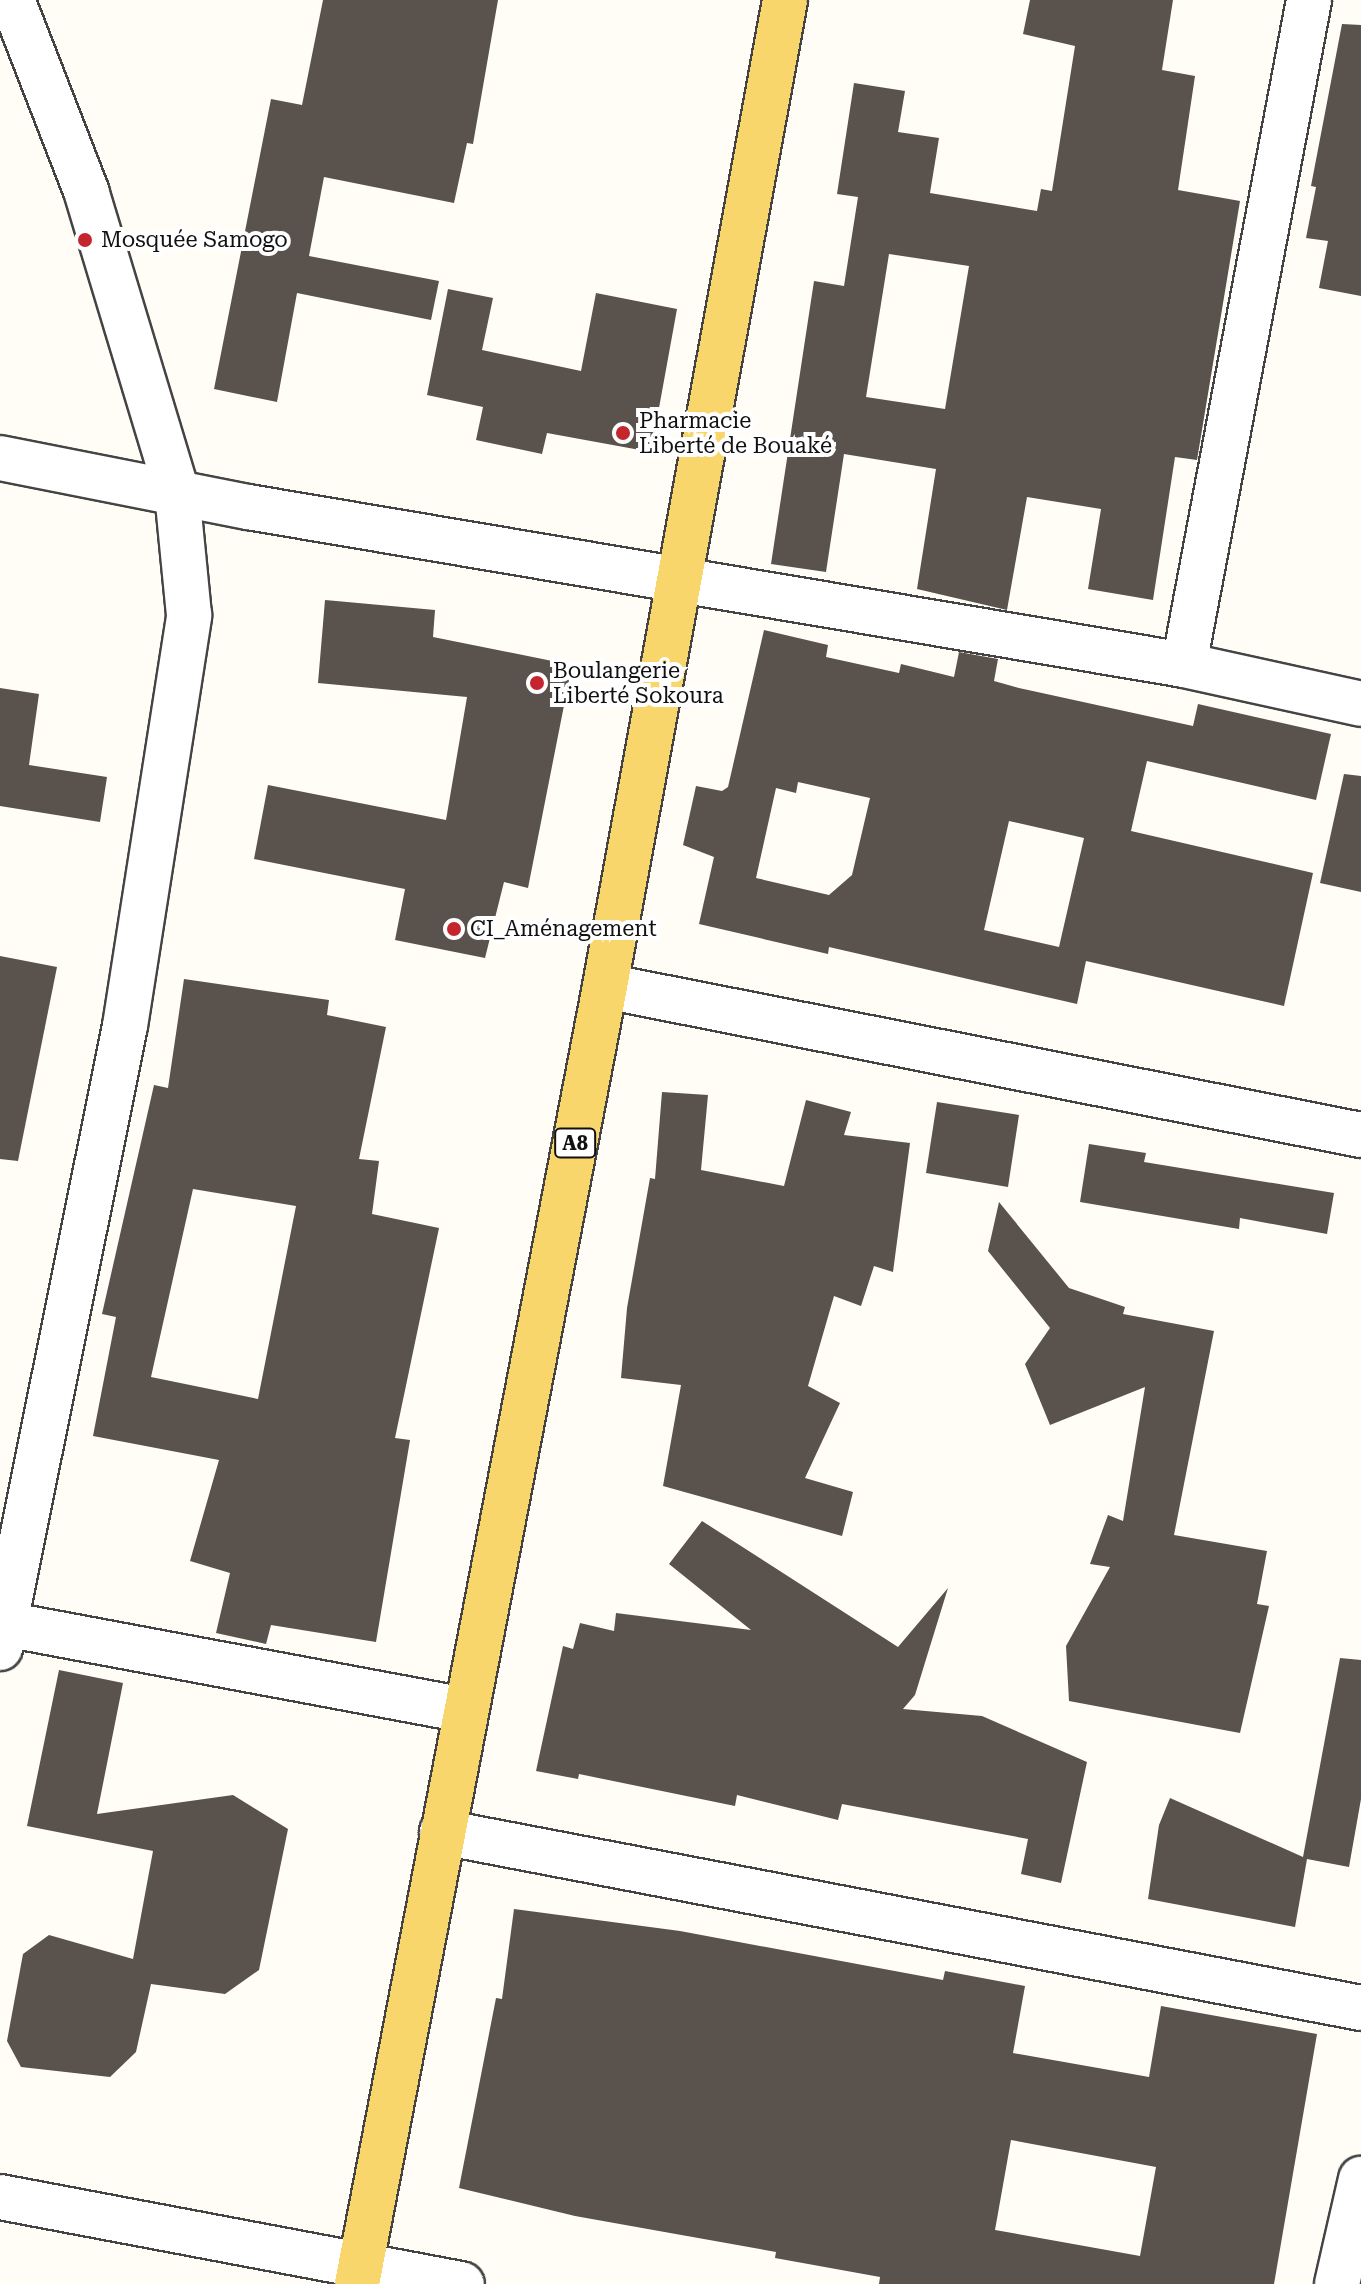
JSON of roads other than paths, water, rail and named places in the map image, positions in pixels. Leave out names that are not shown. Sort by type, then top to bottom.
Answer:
[{"type":"main road","name":"A8","points":[[358,2274],[605,986],[676,578],[785,0]]},
{"type":"street","points":[[12,0],[87,193],[177,492],[189,615],[172,750],[125,1026],[1,1631],[464,1710]]},
{"type":"street","points":[[1184,665],[1309,0]]},
{"type":"street","points":[[0,458],[177,492],[1184,665],[1361,704]]},
{"type":"street","points":[[605,986],[1361,1135]]},
{"type":"street","points":[[442,1832],[1361,2008]]},
{"type":"street","points":[[1337,2284],[1361,2179]]},
{"type":"street","points":[[0,2197],[358,2274],[462,2284]]},
{"type":"place","name":"Mosquée Samogo","points":[[85,240]]},
{"type":"place","name":"Pharmacie Liberté de Bouaké","points":[[623,433]]},
{"type":"place","name":"Boulangerie Liberté Sokoura","points":[[537,683]]},
{"type":"place","name":"CI_Aménagement","points":[[454,929]]}]
